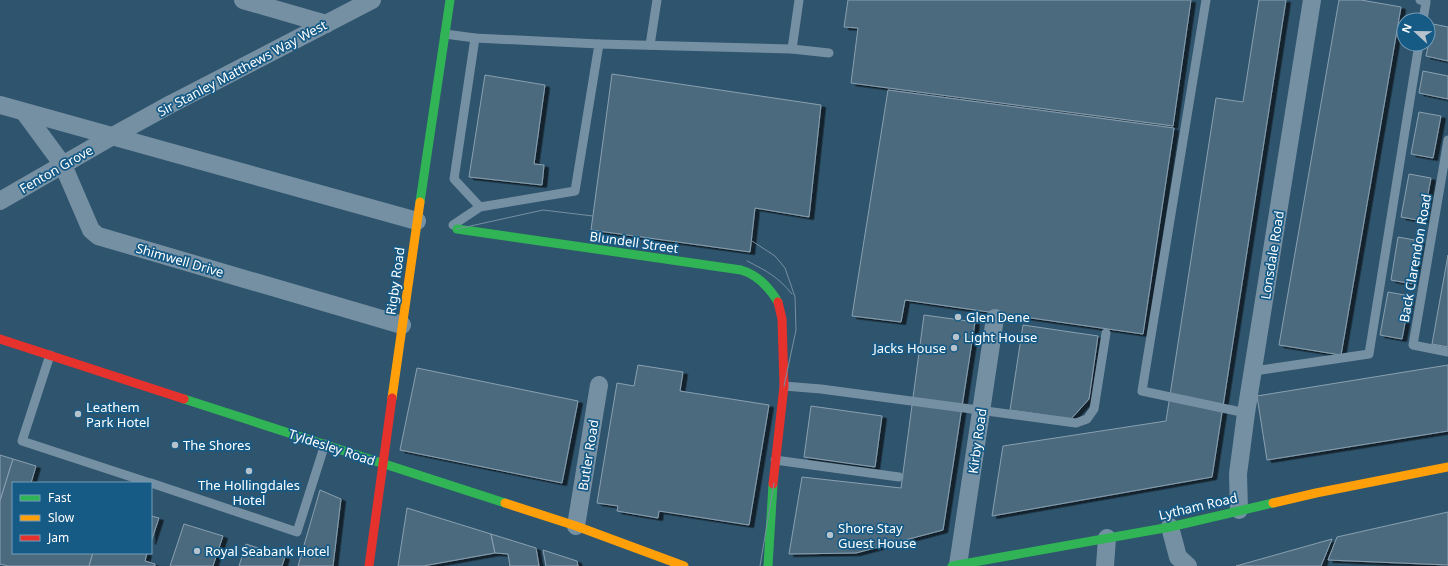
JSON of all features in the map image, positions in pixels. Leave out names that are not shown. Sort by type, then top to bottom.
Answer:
[{"type":"street","points":[[243,0],[326,24]]},
{"type":"street","name":"Sir Stanley Matthews Way West","points":[[111,137],[372,0]]},
{"type":"street","name":"Rigby Road","points":[[369,566],[382,463],[450,0]]},
{"type":"street","name":"Lonsdale Road","points":[[1239,510],[1238,474],[1246,413],[1254,371],[1312,0]]},
{"type":"street","points":[[0,105],[417,221]]},
{"type":"street","name":"Shimwell Drive","points":[[24,112],[63,166],[91,230],[98,236],[402,325]]},
{"type":"street","name":"Fenton Grove","points":[[0,201],[111,137]]},
{"type":"street","name":"Blundell Street","points":[[453,228],[741,270],[750,273],[771,290],[779,304],[782,319],[784,386],[775,460],[768,566]]},
{"type":"street","name":"Kirby Road","points":[[955,565],[982,410],[995,318]]},
{"type":"street","name":"Tyldesley Road","points":[[0,339],[576,526],[664,562],[684,566]]},
{"type":"street","name":"Butler Road","points":[[576,526],[599,385]]},
{"type":"street","name":"Lytham Road","points":[[955,565],[1170,527],[1316,493],[1448,467]]},
{"type":"street","points":[[1170,527],[1178,557],[1188,566]]},
{"type":"street","points":[[1105,566],[1107,538]]},
{"type":"lane","points":[[650,45],[656,0]]},
{"type":"lane","points":[[792,49],[799,0]]},
{"type":"lane","points":[[1206,0],[1142,391],[1246,413]]},
{"type":"lane","points":[[1420,0],[1426,2],[1424,12]]},
{"type":"lane","points":[[445,34],[475,38],[599,44],[792,49],[829,53]]},
{"type":"lane","points":[[475,38],[454,179],[480,207]]},
{"type":"lane","points":[[453,228],[480,207],[576,192],[599,44]]},
{"type":"lane","points":[[1254,371],[1369,354],[1418,52]]},
{"type":"lane","name":"Back Clarendon Road","points":[[1448,140],[1413,345],[1448,352]]},
{"type":"lane","points":[[784,386],[1076,423],[1087,419],[1094,409],[1106,333]]},
{"type":"lane","points":[[50,355],[22,441],[147,482]]},
{"type":"lane","points":[[152,484],[297,532],[325,444]]},
{"type":"lane","points":[[775,460],[900,477]]},
{"type":"building","points":[[848,0],[1191,0],[1173,126],[851,83],[858,28],[844,27]]},
{"type":"building","points":[[1259,0],[1286,0],[1212,477],[992,516],[1003,446],[1166,421],[1216,98],[1243,102]]},
{"type":"building","points":[[1339,0],[1361,0],[1401,7],[1400,12],[1396,12],[1396,36],[1341,355],[1279,345]]},
{"type":"building","points":[[1436,25],[1448,27],[1448,61],[1426,56],[1427,52],[1436,52]]},
{"type":"building","points":[[1423,71],[1448,76],[1448,99],[1419,93]]},
{"type":"building","points":[[612,74],[821,105],[809,217],[755,208],[750,252],[591,230]]},
{"type":"building","points":[[485,75],[545,85],[534,164],[544,165],[542,185],[469,177]]},
{"type":"building","points":[[888,90],[1174,128],[1143,334],[905,300],[901,322],[852,316]]},
{"type":"building","points":[[1419,112],[1441,116],[1433,158],[1411,154]]},
{"type":"building","points":[[1409,174],[1431,178],[1423,221],[1401,217]]},
{"type":"building","points":[[1398,237],[1420,241],[1412,284],[1391,280]]},
{"type":"building","points":[[1448,255],[1448,347],[1432,344]]},
{"type":"building","points":[[1388,292],[1410,296],[1402,339],[1380,335]]},
{"type":"building","points":[[924,315],[975,322],[943,530],[856,553],[789,554],[802,477],[901,488]]},
{"type":"building","points":[[1023,325],[1098,336],[1089,399],[1071,419],[1010,410]]},
{"type":"building","points":[[638,365],[683,372],[680,391],[769,405],[749,525],[659,511],[658,518],[617,511],[618,506],[597,503],[617,383],[634,386]]},
{"type":"building","points":[[1448,365],[1448,431],[1267,460],[1257,396]]},
{"type":"building","points":[[417,368],[578,401],[562,483],[400,450]]},
{"type":"building","points":[[811,406],[882,416],[875,467],[804,457]]},
{"type":"building","points":[[0,455],[13,459],[0,501]]},
{"type":"building","points":[[13,459],[36,466],[31,482],[12,482],[12,554],[93,554],[89,566],[8,566],[0,564],[0,501]]},
{"type":"building","points":[[320,490],[341,499],[333,566],[298,566]]},
{"type":"building","points":[[407,508],[491,534],[495,553],[423,566],[398,566]]},
{"type":"building","points":[[1448,512],[1448,565],[1328,560],[1337,537]]},
{"type":"building","points":[[152,516],[159,518],[152,539]]},
{"type":"building","name":"Royal Seabank Hotel","points":[[184,524],[223,536],[213,566],[170,566]]},
{"type":"building","points":[[491,534],[536,548],[539,566],[510,566],[508,554],[495,553]]},
{"type":"building","points":[[1332,539],[1321,566],[1236,566]]},
{"type":"building","name":"Royal Seabank Hotel","points":[[246,544],[285,557],[282,566],[239,566]]},
{"type":"building","points":[[543,550],[577,561],[578,566],[546,566]]},
{"type":"building","points":[[93,554],[147,554],[145,561],[155,564],[155,566],[89,566]]},
{"type":"tram line","points":[[457,229],[543,210],[593,216]]},
{"type":"tram line","points":[[752,241],[775,256],[785,268],[795,297],[796,330],[784,386]]},
{"type":"tram line","points":[[747,261],[772,275],[792,294]]},
{"type":"tram line","points":[[760,566],[774,483]]},
{"type":"traffic: fast","points":[[420,202],[450,0]]},
{"type":"traffic: fast","points":[[457,229],[741,270],[758,278],[771,291],[778,302]]},
{"type":"traffic: fast","points":[[184,399],[505,503]]},
{"type":"traffic: fast","points":[[768,566],[773,484]]},
{"type":"traffic: fast","points":[[952,566],[1170,527],[1273,503]]},
{"type":"traffic: slow","points":[[392,398],[420,202]]},
{"type":"traffic: slow","points":[[1273,503],[1448,467]]},
{"type":"traffic: slow","points":[[505,503],[576,526],[684,566]]},
{"type":"traffic: jam","points":[[773,484],[784,386],[782,319],[778,302]]},
{"type":"traffic: jam","points":[[0,339],[184,399]]},
{"type":"traffic: jam","points":[[369,566],[392,398]]},
{"type":"place","name":"Glen Dene","points":[[958,317]]},
{"type":"place","name":"Light House","points":[[956,337]]},
{"type":"place","name":"Jacks House","points":[[954,348]]},
{"type":"place","name":"Leathem Park Hotel","points":[[78,414]]},
{"type":"place","name":"The Shores","points":[[175,445]]},
{"type":"place","name":"The Hollingdales Hotel","points":[[249,471]]},
{"type":"place","name":"Shore Stay Guest House","points":[[830,535]]},
{"type":"place","name":"Royal Seabank Hotel","points":[[197,551]]}]
